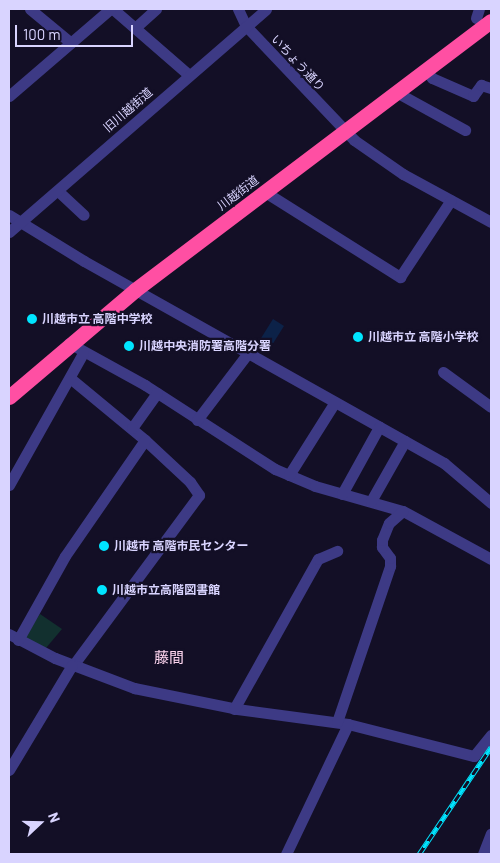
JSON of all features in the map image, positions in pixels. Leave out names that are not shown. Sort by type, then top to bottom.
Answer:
[{"type":"highway","name":"川越街道","points":[[9,396],[69,343],[135,290],[491,21]]},
{"type":"street","points":[[30,9],[71,43]]},
{"type":"street","points":[[10,94],[112,9],[136,27],[189,75]]},
{"type":"street","points":[[136,27],[156,9]]},
{"type":"street","name":"いちょう通り","points":[[238,9],[246,26],[345,132],[404,174],[491,222]]},
{"type":"street","name":"旧川越街道","points":[[9,232],[266,9]]},
{"type":"street","points":[[426,70],[432,78],[473,96],[482,85],[491,88]]},
{"type":"street","points":[[396,92],[464,130]]},
{"type":"street","points":[[58,191],[84,215]]},
{"type":"street","points":[[265,192],[400,277],[451,200]]},
{"type":"street","points":[[9,215],[135,290],[405,441],[460,474],[491,504]]},
{"type":"street","points":[[69,343],[83,353],[157,393],[197,420],[289,475],[342,494],[403,511],[491,559]]},
{"type":"street","points":[[197,420],[248,352]]},
{"type":"street","points":[[9,484],[83,353]]},
{"type":"street","points":[[443,372],[491,407]]},
{"type":"street","points":[[9,770],[73,665],[199,495],[190,482],[132,428],[70,378]]},
{"type":"street","points":[[132,428],[157,393]]},
{"type":"street","points":[[289,475],[335,402]]},
{"type":"street","points":[[342,494],[379,427]]},
{"type":"street","points":[[145,440],[65,556],[14,637],[73,665],[122,685],[234,709],[343,723],[474,756],[491,735]]},
{"type":"street","points":[[371,501],[405,441]]},
{"type":"street","points":[[286,854],[343,723],[390,566],[390,558],[382,547],[382,540],[389,523],[403,511]]},
{"type":"street","points":[[234,709],[318,559],[337,550]]},
{"type":"street","points":[[483,854],[490,839]]},
{"type":"green space","points":[[40,614],[62,629],[46,648],[23,639]]},
{"type":"water","points":[[273,319],[284,326],[268,351],[257,344]]},
{"type":"railway","points":[[419,854],[491,747]]},
{"type":"place","name":"川越市立 高階中学校","points":[[32,319]]},
{"type":"place","name":"川越市立 高階小学校","points":[[358,337]]},
{"type":"place","name":"川越中央消防署高階分署","points":[[129,346]]},
{"type":"place","name":"川越市 高階市民センター","points":[[104,546]]},
{"type":"place","name":"川越市立高階図書館","points":[[102,590]]},
{"type":"district","name":"藤間","points":[[169,658]]}]
